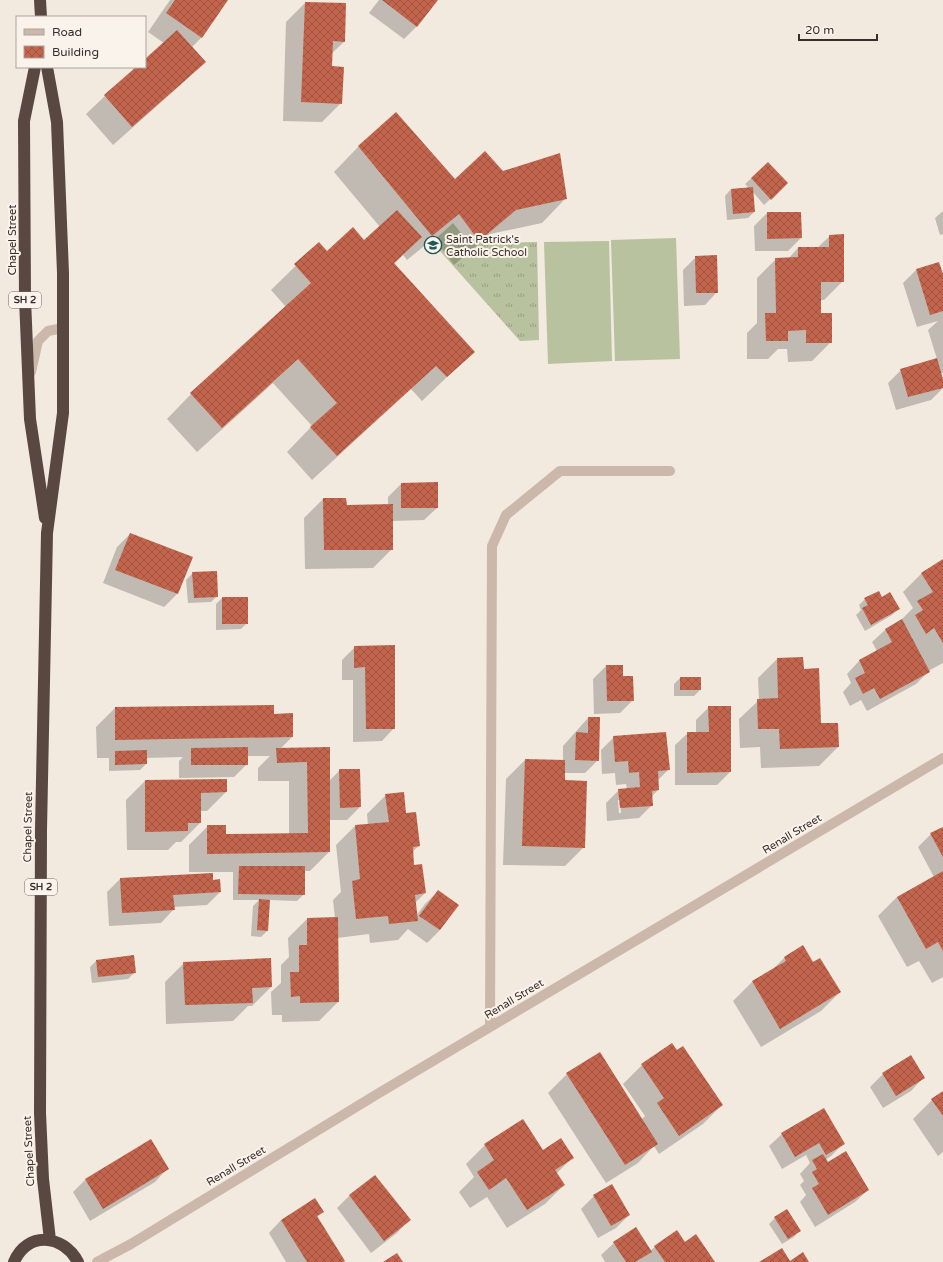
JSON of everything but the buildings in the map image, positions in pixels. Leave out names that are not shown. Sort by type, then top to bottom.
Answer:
[{"type":"highway","points":[[40,0],[41,16]]},
{"type":"highway","name":"Chapel Street","points":[[35,68],[24,121],[25,299],[30,419],[47,533]]},
{"type":"highway","name":"Chapel Street","points":[[47,68],[57,122],[63,273],[63,413],[47,533],[41,822],[40,1112],[43,1179],[50,1240]]},
{"type":"highway","points":[[14,1262],[19,1253],[25,1247],[41,1240],[59,1242],[74,1254],[78,1262]]},
{"type":"street","points":[[29,382],[38,341],[48,331],[63,328]]},
{"type":"street","points":[[490,1028],[492,546],[506,515],[560,471],[670,471]]},
{"type":"street","name":"Renall Street","points":[[97,1262],[131,1244],[379,1093],[943,758]]},
{"type":"green space","points":[[453,223],[469,243],[537,242],[539,340],[520,341],[432,242]]},
{"type":"green space","points":[[676,238],[680,359],[615,361],[611,240]]},
{"type":"green space","points":[[609,241],[612,361],[548,364],[544,242]]},
{"type":"place","name":"Saint Patrick's Catholic School","points":[[433,245]]}]
